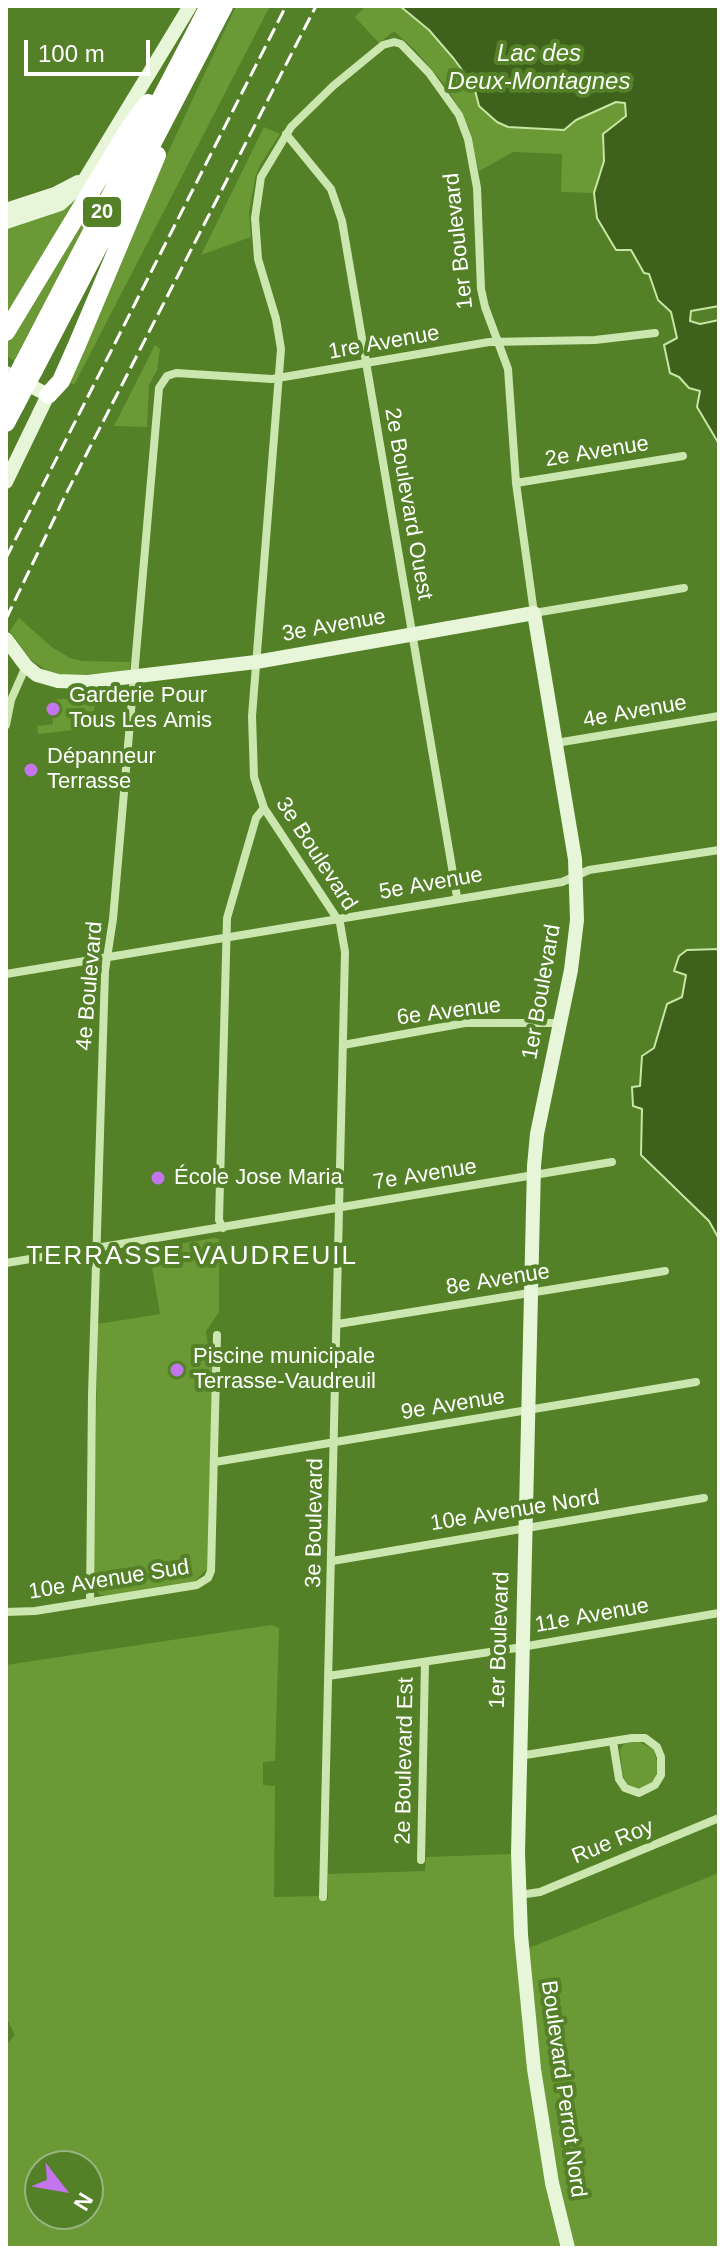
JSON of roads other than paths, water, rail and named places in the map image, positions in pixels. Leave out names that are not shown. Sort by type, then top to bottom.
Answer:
[{"type":"highway","name":"20","points":[[6,423],[21,369],[209,6]]},
{"type":"highway","name":"20","points":[[21,369],[180,91],[224,6]]},
{"type":"highway","points":[[6,332],[130,127],[181,60]]},
{"type":"highway","points":[[48,395],[61,381],[102,288],[148,179],[180,91]]},
{"type":"street","points":[[6,222],[60,204],[72,196],[91,172],[190,6]]},
{"type":"street","name":"3e Boulevard","points":[[323,1897],[345,952],[343,929],[337,918],[264,808],[256,789],[252,763],[256,662],[280,378],[279,332],[258,259],[255,218],[261,177],[286,134],[317,100],[366,58],[388,43],[398,43]]},
{"type":"street","name":"1er Boulevard","points":[[398,43],[429,73],[459,115],[475,171],[481,289],[506,360],[510,383],[516,483],[576,876],[576,936],[537,1134],[533,1175],[519,1756],[521,1935]]},
{"type":"street","name":"2e Boulevard Ouest","points":[[286,134],[326,180],[337,203],[457,897]]},
{"type":"street","points":[[6,210],[55,194],[91,172]]},
{"type":"street","name":"1re Avenue","points":[[167,376],[176,373],[250,379],[280,378],[489,342],[595,340],[655,333]]},
{"type":"street","points":[[6,482],[48,395],[21,369]]},
{"type":"street","name":"4e Boulevard","points":[[90,1602],[96,1248],[105,971],[116,890],[156,401],[159,388],[167,376]]},
{"type":"street","name":"2e Avenue","points":[[516,483],[683,456]]},
{"type":"street","name":"3e Avenue","points":[[26,666],[37,675],[87,682],[256,662],[684,588]]},
{"type":"street","points":[[6,639],[26,666],[11,700],[6,725]]},
{"type":"street","name":"4e Avenue","points":[[556,743],[719,716]]},
{"type":"street","points":[[223,1228],[219,1220],[226,937],[233,894],[256,818],[264,808]]},
{"type":"street","name":"5e Avenue","points":[[6,974],[562,882],[589,870],[719,850]]},
{"type":"street","name":"6e Avenue","points":[[343,1045],[465,1023],[560,1023]]},
{"type":"street","name":"7e Avenue","points":[[6,1263],[612,1162]]},
{"type":"street","name":"8e Avenue","points":[[338,1324],[665,1271]]},
{"type":"street","points":[[215,1462],[217,1335]]},
{"type":"street","name":"9e Avenue","points":[[215,1462],[696,1382]]},
{"type":"street","name":"10e Avenue Sud","points":[[6,1612],[27,1612],[197,1585],[205,1581],[211,1571],[215,1462]]},
{"type":"street","name":"10e Avenue Nord","points":[[332,1561],[704,1498]]},
{"type":"street","name":"11e Avenue","points":[[328,1676],[425,1663],[719,1613]]},
{"type":"street","name":"2e Boulevard Est","points":[[421,1860],[425,1663]]},
{"type":"street","points":[[519,1756],[613,1742],[645,1738],[657,1747],[662,1770],[659,1780],[651,1788],[634,1793],[622,1784],[613,1742]]},
{"type":"street","name":"Rue Roy","points":[[519,1895],[540,1892],[719,1818]]},
{"type":"street","name":"Boulevard Perrot Nord","points":[[521,1935],[532,2053],[546,2153],[568,2248]]},
{"type":"water","name":"Lac des Deux-Montagnes","points":[[400,6],[719,6],[719,306],[691,311],[690,321],[700,324],[719,320],[719,444],[697,407],[700,391],[689,388],[679,377],[670,373],[664,345],[677,338],[671,312],[658,300],[649,274],[644,273],[631,250],[616,250],[597,218],[594,193],[604,161],[603,134],[626,116],[625,103],[616,102],[576,120],[564,130],[508,127],[497,122],[479,106],[474,86],[454,59],[429,30]]},
{"type":"water","points":[[719,949],[719,1239],[709,1221],[641,1155],[642,1109],[633,1106],[632,1087],[640,1086],[642,1056],[654,1048],[667,1004],[682,997],[686,975],[674,971],[679,956],[687,950]]},
{"type":"railway","points":[[6,558],[286,6]]},
{"type":"railway","points":[[6,619],[66,494],[316,6]]},
{"type":"place","name":"Garderie Pour Tous Les Amis","points":[[53,709]]},
{"type":"place","name":"Dépanneur Terrasse","points":[[31,770]]},
{"type":"place","name":"École Jose Maria","points":[[158,1178]]},
{"type":"place","name":"Piscine municipale Terrasse-Vaudreuil","points":[[177,1370]]},
{"type":"district","name":"TERRASSE-VAUDREUIL","points":[[192,1257]]}]
